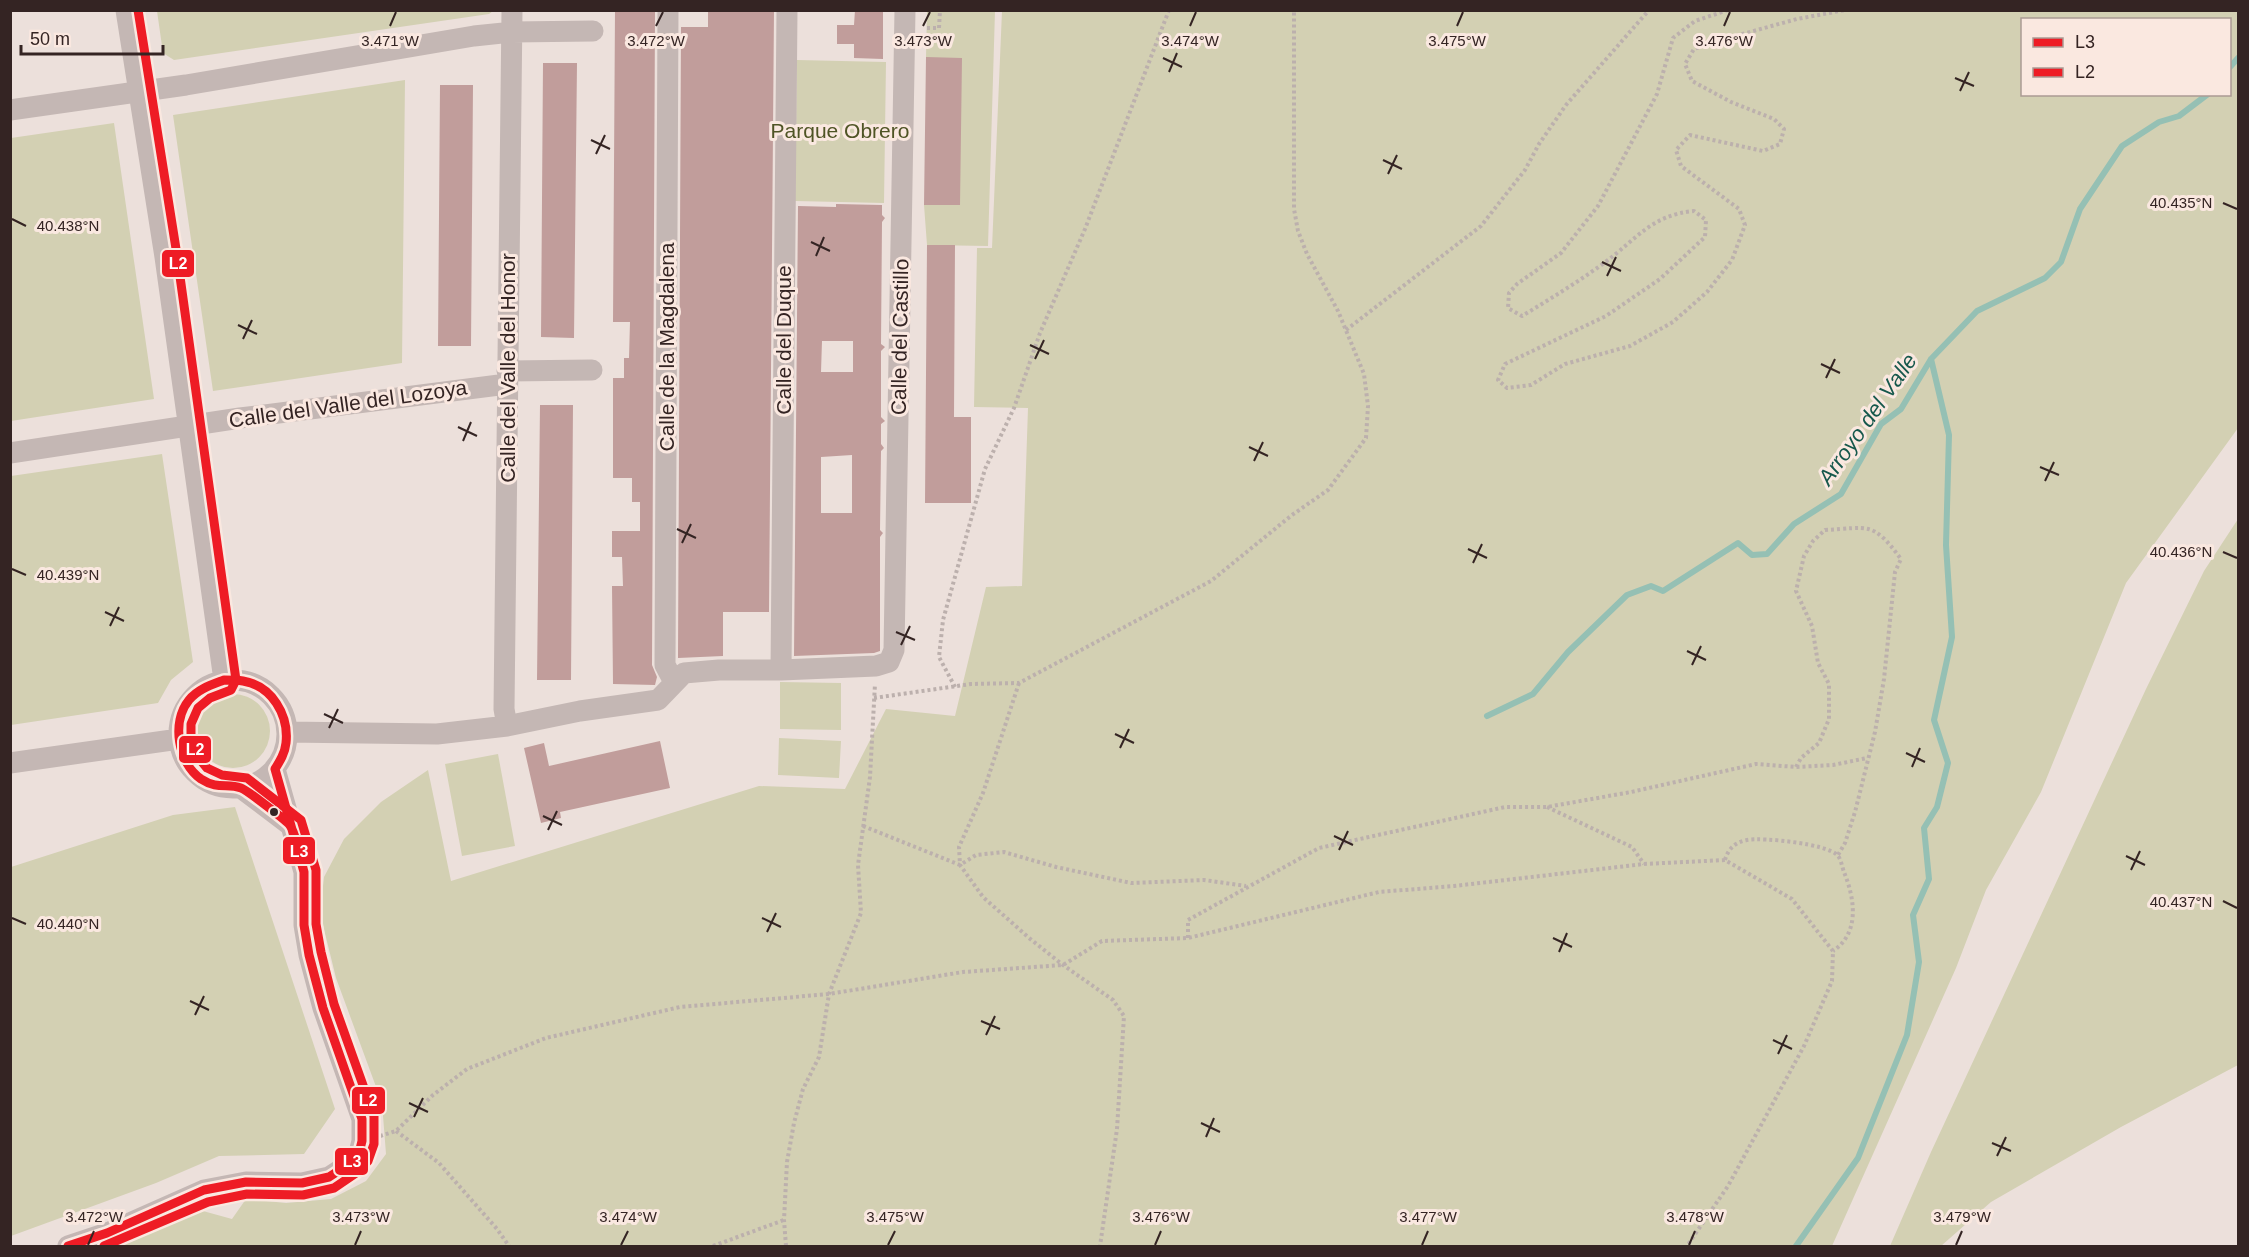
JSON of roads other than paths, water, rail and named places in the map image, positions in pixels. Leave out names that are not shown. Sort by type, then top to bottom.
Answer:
[{"type":"street","points":[[126,10],[189,426],[224,680]]},
{"type":"street","name":"Calle del Valle del Honor","points":[[507,726],[504,700],[512,10]]},
{"type":"street","name":"Calle de la Magdalena","points":[[668,10],[665,665],[674,682]]},
{"type":"street","name":"Calle del Duque","points":[[781,670],[787,10]]},
{"type":"street","name":"Calle del Castillo","points":[[781,670],[882,664],[894,650],[905,10]]},
{"type":"street","points":[[10,110],[138,92],[474,36],[512,32],[593,31]]},
{"type":"street","name":"Calle del Valle del Lozoya","points":[[10,453],[366,401],[507,377],[592,370]]},
{"type":"street","points":[[287,732],[436,734],[507,726],[580,711],[658,700],[684,673],[719,670],[781,670]]},
{"type":"street","points":[[224,680],[244,681],[262,688],[276,702],[285,719],[287,732],[283,755],[275,769],[260,782],[241,788],[219,787],[200,778],[186,762],[179,738],[179,721],[188,701],[204,687],[224,680]]},
{"type":"street","points":[[10,763],[179,738]]},
{"type":"street","points":[[68,1246],[106,1233],[204,1190],[246,1182],[302,1183],[330,1177],[349,1164],[359,1153],[362,1141],[362,1119],[323,1008],[309,955],[304,925],[304,872],[275,769]]},
{"type":"street","points":[[241,788],[290,825]]},
{"type":"waterway","name":"Arroyo del Valle","points":[[2231,66],[2238,58]]},
{"type":"waterway","name":"Arroyo del Valle","points":[[1487,716],[1533,694],[1568,652],[1627,595],[1651,586],[1663,591],[1738,543],[1752,555],[1767,554],[1794,524],[1841,494],[1881,424],[1901,409],[1931,359],[1977,311],[2045,278],[2061,262],[2080,209],[2122,146],[2159,122],[2179,116],[2205,96]]},
{"type":"waterway","points":[[1796,1246],[1858,1158],[1907,1035],[1919,962],[1913,915],[1929,879],[1924,828],[1937,807],[1948,763],[1934,720],[1952,637],[1946,545],[1949,435],[1931,359]]},
{"type":"park label","name":"Parque Obrero","points":[[840,131]]}]
